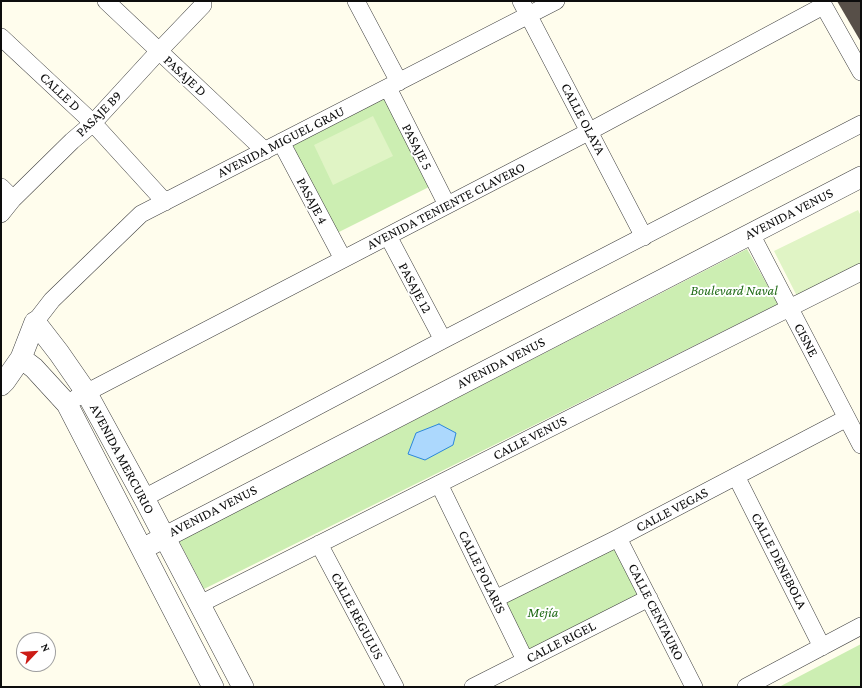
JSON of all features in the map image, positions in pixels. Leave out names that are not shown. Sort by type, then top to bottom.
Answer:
[{"type":"street","name":"PASAJE D","points":[[106,1],[265,151]]},
{"type":"street","name":"PASAJE 5","points":[[356,1],[447,205]]},
{"type":"street","name":"AVENIDA MIGUEL GRAU","points":[[36,322],[52,300],[141,214],[393,85],[524,8],[556,1]]},
{"type":"street","points":[[822,3],[861,72]]},
{"type":"street","name":"AVENIDA TENIENTE CLAVERO","points":[[67,404],[86,392],[590,131],[822,3]]},
{"type":"street","name":"CALLE OLAYA","points":[[524,8],[644,236]]},
{"type":"street","name":"PASAJE B9","points":[[1,214],[13,199],[93,122],[200,9]]},
{"type":"street","name":"CALLE D","points":[[1,37],[93,122],[165,202]]},
{"type":"street","points":[[144,498],[443,340],[861,124]]},
{"type":"street","name":"PASAJE 4","points":[[282,142],[344,259]]},
{"type":"street","name":"AVENIDA VENUS","points":[[142,548],[861,177]]},
{"type":"street","points":[[1,187],[13,199]]},
{"type":"street","name":"CISNE","points":[[752,234],[861,445]]},
{"type":"street","name":"PASAJE 12","points":[[388,236],[443,340]]},
{"type":"street","name":"CALLE VENUS","points":[[200,604],[861,272]]},
{"type":"street","points":[[1,385],[6,381],[20,358],[36,322]]},
{"type":"street","name":"AVENIDA MERCURIO","points":[[36,322],[86,392],[144,498],[243,687]]},
{"type":"street","name":"AVENIDA MERCURIO","points":[[20,358],[34,368],[67,404],[213,687]]},
{"type":"street","name":"CALLE VEGAS","points":[[495,599],[618,538],[847,418]]},
{"type":"street","name":"CALLE DENEBOLA","points":[[736,476],[822,647]]},
{"type":"street","name":"CALLE POLARIS","points":[[438,484],[525,660]]},
{"type":"street","name":"CALLE CENTAURO","points":[[618,538],[694,687]]},
{"type":"street","name":"CALLE REGULUS","points":[[319,544],[395,687]]},
{"type":"street","name":"CALLE RIGEL","points":[[473,687],[649,598]]},
{"type":"street","points":[[746,687],[861,626]]},
{"type":"green space","points":[[391,94],[431,186],[331,236],[293,145]]},
{"type":"green space","points":[[373,116],[393,156],[333,185],[314,145]]},
{"type":"green space","points":[[858,210],[861,216],[861,268],[799,300],[774,251]]},
{"type":"green space","name":"Boulevard Naval","points":[[747,249],[778,304],[204,589],[179,541]]},
{"type":"green space","name":"Mejía","points":[[617,543],[643,596],[527,655],[501,600]]},
{"type":"green space","points":[[861,644],[861,687],[779,687]]},
{"type":"water","points":[[439,424],[456,433],[453,445],[425,460],[408,454],[416,433]]},
{"type":"building","points":[[837,1],[861,1],[861,42]]}]
